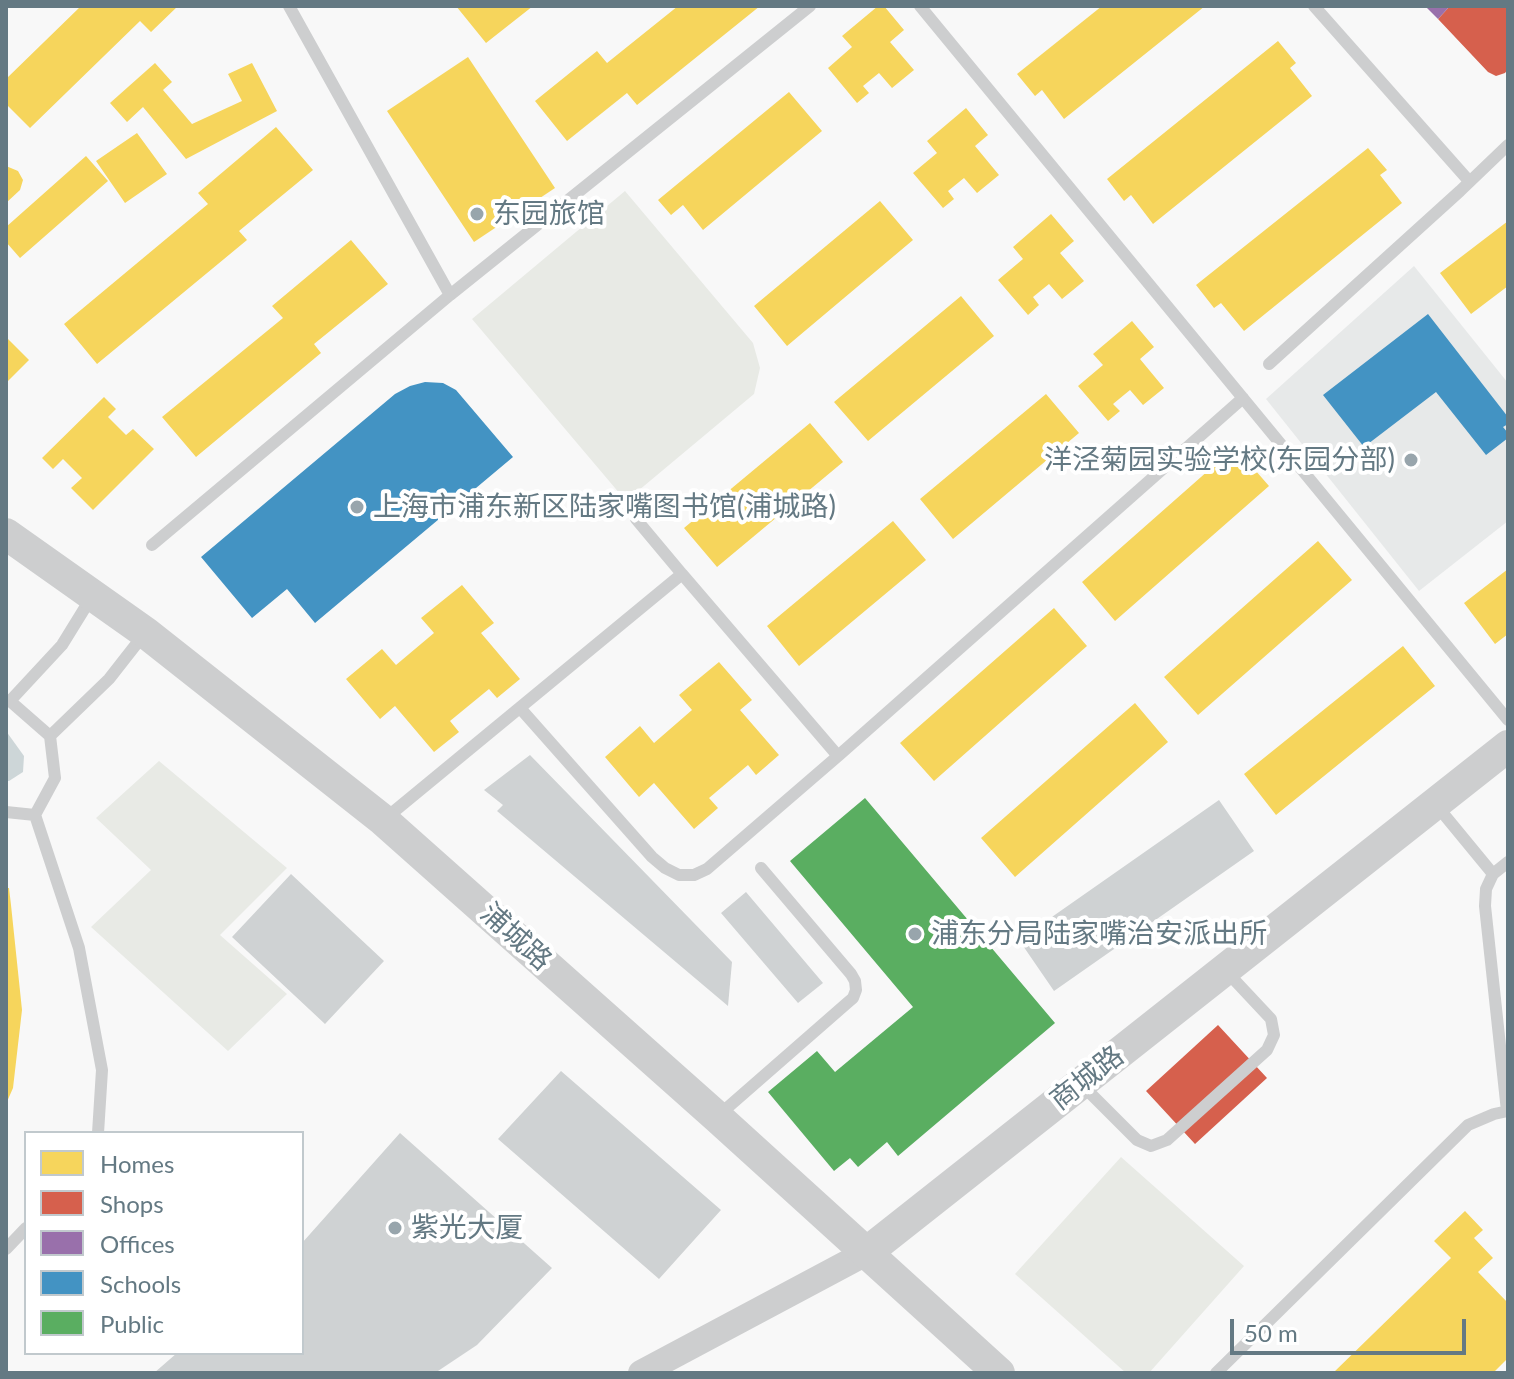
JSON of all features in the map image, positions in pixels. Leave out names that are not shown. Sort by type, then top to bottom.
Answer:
[{"type":"street","name":"浦城路","points":[[6,534],[146,633],[383,820],[999,1373]]},
{"type":"street","name":"商城路","points":[[641,1373],[866,1253],[1508,746]]},
{"type":"lane","points":[[289,6],[450,295]]},
{"type":"lane","points":[[152,545],[450,295],[810,6]]},
{"type":"lane","points":[[920,6],[1508,720]]},
{"type":"lane","points":[[1314,6],[1469,181]]},
{"type":"lane","points":[[1269,364],[1508,145]]},
{"type":"lane","points":[[520,708],[652,857],[679,875],[694,875],[707,869],[838,756],[1243,398]]},
{"type":"lane","points":[[636,519],[838,756]]},
{"type":"lane","points":[[383,820],[682,574]]},
{"type":"lane","points":[[92,595],[62,645],[8,700],[50,736],[55,778],[35,815],[79,948],[102,1070],[98,1131]]},
{"type":"lane","points":[[50,736],[109,679],[146,633]]},
{"type":"lane","points":[[1435,803],[1493,874]]},
{"type":"lane","points":[[6,812],[35,815]]},
{"type":"lane","points":[[1216,1373],[1468,1125],[1508,1111],[1485,906],[1486,889],[1493,874],[1508,862]]},
{"type":"lane","points":[[717,1117],[853,998],[856,990],[851,974],[761,868]]},
{"type":"lane","points":[[1080,1084],[1137,1140],[1151,1146],[1167,1140],[1267,1050],[1274,1035],[1271,1019],[1225,970]]},
{"type":"lane","points":[[6,1249],[24,1230]]},
{"type":"shaded area","points":[[625,191],[753,343],[760,368],[754,394],[626,501],[472,319]]},
{"type":"shaded area","name":"洋泾菊园实验学校(东园分部)","points":[[1414,266],[1508,383],[1508,521],[1419,591],[1266,399]]},
{"type":"shaded area","points":[[6,731],[24,756],[23,772],[9,781],[6,781]]},
{"type":"shaded area","points":[[159,761],[287,868],[220,935],[287,994],[228,1051],[91,927],[151,870],[96,818]]},
{"type":"shaded area","points":[[1121,1157],[1244,1266],[1149,1373],[1126,1373],[1015,1274]]},
{"type":"building: Homes","points":[[81,6],[178,6],[151,32],[140,21],[30,128],[6,104],[6,79]]},
{"type":"building: Homes","points":[[456,6],[533,6],[486,43]]},
{"type":"building: Homes","points":[[678,6],[760,6],[637,105],[627,93],[567,141],[535,101],[597,51],[607,63]]},
{"type":"building: Homes","points":[[878,6],[884,6],[904,30],[890,42],[914,70],[892,88],[879,73],[863,86],[869,93],[857,103],[828,68],[852,47],[842,36]]},
{"type":"building: Homes","points":[[1102,6],[1205,6],[1064,119],[1042,90],[1035,96],[1017,74]]},
{"type":"building: Homes","points":[[1278,41],[1296,63],[1290,68],[1312,96],[1153,224],[1131,195],[1124,201],[1107,179]]},
{"type":"building: Homes","points":[[468,57],[555,188],[474,242],[387,111]]},
{"type":"building: Homes","points":[[155,63],[172,82],[163,90],[192,124],[242,101],[228,74],[252,63],[277,111],[186,159],[143,107],[127,122],[110,103]]},
{"type":"building: Homes","points":[[789,92],[822,131],[703,230],[683,205],[671,215],[658,200]]},
{"type":"building: Homes","points":[[966,108],[988,135],[975,146],[999,175],[977,193],[964,178],[948,191],[954,199],[943,208],[913,173],[937,153],[927,141]]},
{"type":"building: Homes","points":[[276,127],[313,170],[239,231],[247,240],[97,364],[64,324],[208,204],[198,193]]},
{"type":"building: Homes","points":[[137,133],[167,174],[125,203],[96,161]]},
{"type":"building: Homes","points":[[1368,148],[1387,170],[1380,175],[1402,203],[1244,331],[1221,303],[1214,308],[1196,285]]},
{"type":"building: Homes","points":[[86,156],[108,181],[20,258],[6,242],[6,227]]},
{"type":"building: Homes","points":[[6,166],[18,171],[23,180],[20,190],[6,203]]},
{"type":"building: Homes","points":[[880,201],[913,240],[787,346],[754,306]]},
{"type":"building: Homes","points":[[1051,214],[1074,241],[1060,253],[1084,281],[1062,299],[1049,284],[1033,297],[1039,305],[1028,315],[998,280],[1023,259],[1013,247]]},
{"type":"building: Homes","points":[[1508,221],[1508,286],[1471,314],[1440,273]]},
{"type":"building: Homes","points":[[351,240],[388,284],[314,344],[321,353],[196,457],[162,417],[283,318],[272,306]]},
{"type":"building: Homes","points":[[961,296],[994,336],[868,441],[834,402]]},
{"type":"building: Homes","points":[[1132,321],[1154,347],[1140,359],[1164,388],[1143,405],[1130,390],[1113,404],[1120,411],[1108,421],[1078,386],[1103,365],[1093,354]]},
{"type":"building: Homes","points":[[8,339],[29,360],[6,383],[6,341]]},
{"type":"building: Homes","points":[[1046,394],[1079,433],[953,539],[920,499]]},
{"type":"building: Homes","points":[[104,397],[116,409],[108,417],[126,435],[133,429],[154,449],[93,510],[71,488],[82,478],[63,459],[53,469],[42,458]]},
{"type":"building: Homes","points":[[810,423],[843,462],[717,567],[684,528]]},
{"type":"building: Homes","points":[[1235,447],[1269,486],[1115,621],[1082,582]]},
{"type":"building: Homes","points":[[893,521],[926,560],[799,666],[767,626]]},
{"type":"building: Homes","points":[[1318,541],[1352,580],[1198,715],[1164,677]]},
{"type":"building: Homes","points":[[1508,569],[1508,634],[1495,644],[1464,603]]},
{"type":"building: Homes","points":[[462,585],[494,623],[481,633],[520,679],[497,698],[489,689],[450,721],[459,732],[434,752],[395,706],[380,719],[346,679],[382,649],[396,665],[434,633],[421,618]]},
{"type":"building: Homes","points":[[1054,608],[1087,646],[934,781],[900,743]]},
{"type":"building: Homes","points":[[1403,646],[1435,686],[1276,815],[1244,774]]},
{"type":"building: Homes","points":[[719,662],[752,700],[740,710],[779,755],[756,775],[748,765],[709,798],[718,808],[694,829],[654,783],[639,797],[605,757],[640,726],[654,743],[692,710],[679,695]]},
{"type":"building: Homes","points":[[1135,703],[1168,742],[1015,877],[981,838]]},
{"type":"building: Homes","points":[[6,888],[9,888],[22,1010],[13,1088],[6,1104]]},
{"type":"building: Homes","points":[[1465,1211],[1483,1230],[1474,1238],[1493,1258],[1478,1272],[1508,1303],[1508,1358],[1493,1373],[1333,1373],[1451,1258],[1434,1241]]},
{"type":"building: Shops","points":[[1450,6],[1508,6],[1508,69],[1505,73],[1496,76],[1488,72],[1438,19]]},
{"type":"building: Shops","points":[[1218,1025],[1267,1078],[1195,1144],[1146,1091]]},
{"type":"building: Offices","points":[[1425,6],[1450,6],[1438,19]]},
{"type":"building: Schools","points":[[1428,314],[1508,417],[1508,424],[1503,427],[1508,438],[1486,455],[1436,392],[1364,447],[1323,395]]},
{"type":"building: Schools","name":"上海市浦东新区陆家嘴图书馆(浦城路)","points":[[425,382],[443,383],[456,390],[513,457],[315,623],[287,589],[252,618],[201,557],[395,394]]},
{"type":"building: Public","name":"浦东分局陆家嘴治安派出所","points":[[865,798],[1055,1023],[898,1156],[887,1142],[858,1167],[850,1158],[834,1171],[768,1092],[817,1051],[835,1072],[913,1007],[790,861]]},
{"type":"building: Other","points":[[530,755],[732,962],[728,1006],[497,811],[503,805],[484,790]]},
{"type":"building: Other","points":[[1219,800],[1254,851],[1054,991],[1019,940]]},
{"type":"building: Other","points":[[291,874],[384,961],[325,1024],[232,937]]},
{"type":"building: Other","points":[[746,892],[823,983],[798,1003],[721,913]]},
{"type":"building: Other","points":[[561,1071],[721,1210],[659,1279],[498,1139]]},
{"type":"building: Other","points":[[400,1133],[552,1268],[477,1345],[435,1373],[154,1373],[175,1355],[304,1355],[304,1241]]},
{"type":"place","name":"东园旅馆","points":[[477,214]]},
{"type":"place","name":"洋泾菊园实验学校(东园分部)","points":[[1411,460]]},
{"type":"place","name":"上海市浦东新区陆家嘴图书馆(浦城路)","points":[[357,507]]},
{"type":"place","name":"浦东分局陆家嘴治安派出所","points":[[915,934]]},
{"type":"place","name":"紫光大厦","points":[[395,1228]]}]
